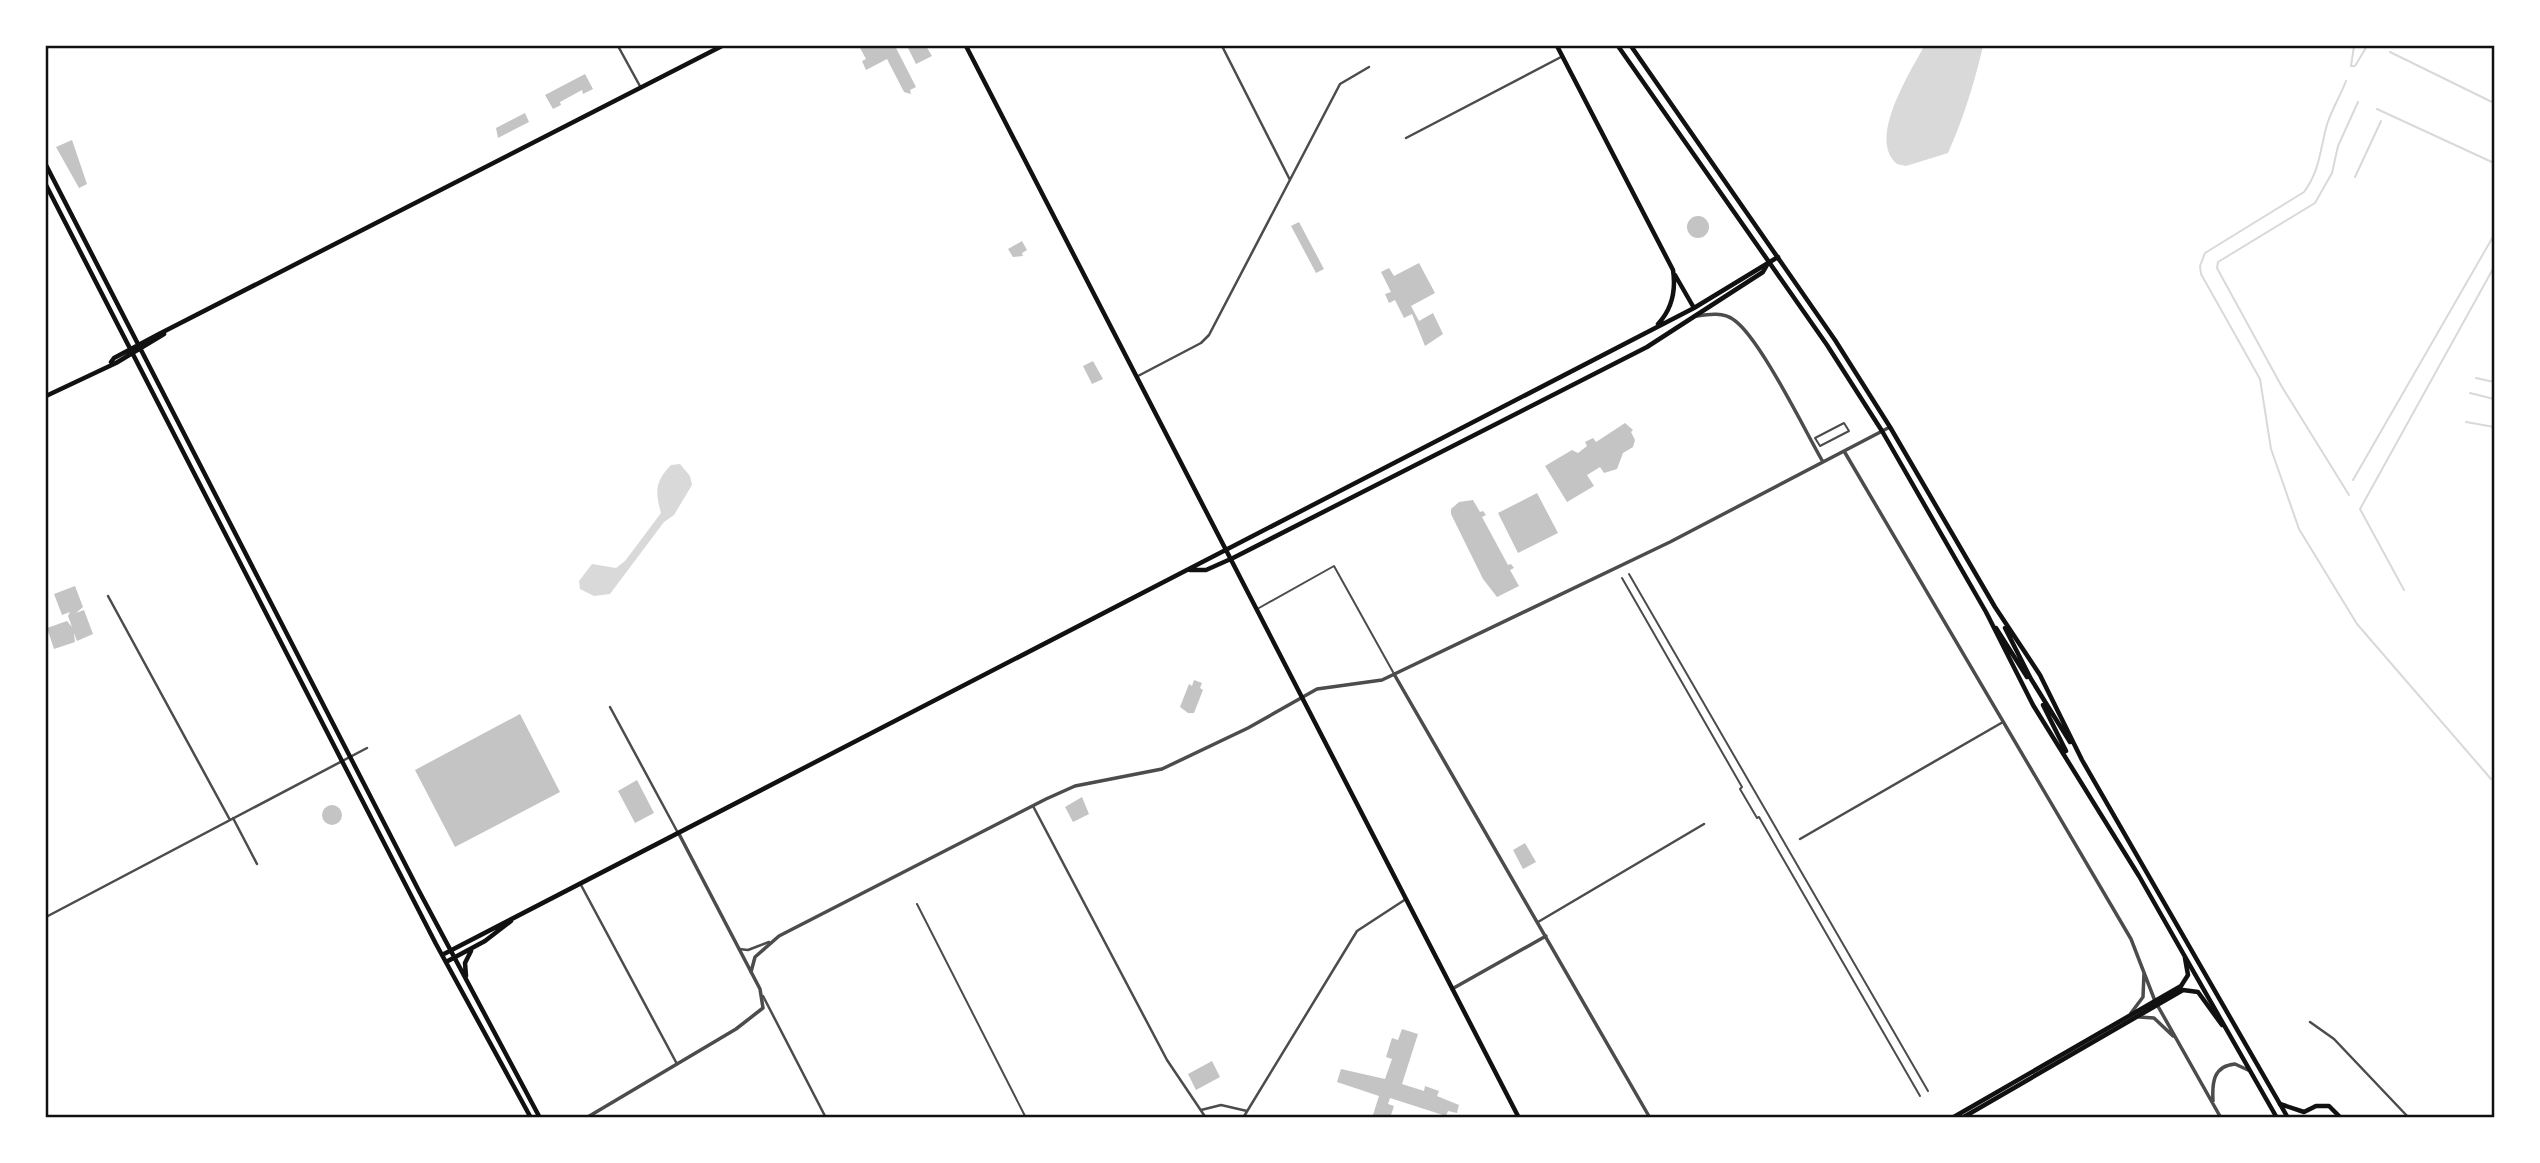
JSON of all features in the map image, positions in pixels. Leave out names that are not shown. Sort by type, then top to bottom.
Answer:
[{"type":"main road","points":[[46,396],[722,46]]},
{"type":"main road","points":[[966,46],[1228,548],[1519,1118]]},
{"type":"main road","points":[[1557,46],[1694,308]]},
{"type":"main road","points":[[1618,46],[1882,431],[2029,681],[2073,765],[2277,1118]]},
{"type":"main road","points":[[1631,46],[1778,257],[1890,427],[1995,607],[2046,685],[2082,760]]},
{"type":"main road","points":[[46,164],[442,955],[529,1118]]},
{"type":"main road","points":[[46,185],[346,759],[540,1118]]},
{"type":"main road","points":[[442,955],[1694,308],[1778,257]]},
{"type":"main road","points":[[1187,570],[1206,570],[1233,558],[1647,347],[1763,272],[1769,263]]},
{"type":"main road","points":[[1655,327],[1664,318],[1674,295],[1672,270]]},
{"type":"main road","points":[[1641,334],[1648,340],[1647,347]]},
{"type":"main road","points":[[1452,432],[1453,442],[1458,445]]},
{"type":"main road","points":[[1392,463],[1399,470],[1398,476]]},
{"type":"main road","points":[[1995,607],[2043,700],[2082,760],[2288,1118]]},
{"type":"main road","points":[[1986,612],[2027,695],[2073,765]]},
{"type":"main road","points":[[446,962],[474,948],[514,918]]},
{"type":"main road","points":[[468,983],[465,967],[474,948]]},
{"type":"main road","points":[[1962,1118],[2156,1003],[2187,980],[2185,957]]},
{"type":"main road","points":[[1952,1118],[2126,1017],[2183,990],[2192,989],[2201,995],[2225,1029]]},
{"type":"main road","points":[[2279,1104],[2304,1112]]},
{"type":"main road","points":[[2300,1118],[2304,1112],[2323,1105],[2335,1110],[2341,1118]]},
{"type":"street","points":[[618,46],[641,88]]},
{"type":"street","points":[[1222,46],[1290,181]]},
{"type":"street","points":[[1406,138],[1563,57]]},
{"type":"street","points":[[1138,376],[1205,340],[1340,84],[1369,67]]},
{"type":"street","points":[[1714,304],[1721,315]]},
{"type":"street","points":[[1697,316],[1721,315],[1735,320],[1751,340],[1823,462]]},
{"type":"street","points":[[1844,423],[1849,431],[1822,447],[1815,438],[1844,423]]},
{"type":"street","points":[[739,948],[748,950],[769,942],[1075,786],[1162,769],[1326,687],[1370,683],[1394,674],[1650,552],[1890,427]]},
{"type":"street","points":[[1844,451],[2131,939],[2156,1003],[2221,1118]]},
{"type":"street","points":[[1258,608],[1334,566],[1650,1118]]},
{"type":"street","points":[[1629,574],[1928,1091]]},
{"type":"street","points":[[1622,578],[1757,818],[1759,817],[1920,1096]]},
{"type":"street","points":[[108,596],[257,864]]},
{"type":"street","points":[[610,707],[739,948],[825,1118]]},
{"type":"street","points":[[1800,839],[2003,722]]},
{"type":"street","points":[[46,917],[368,748]]},
{"type":"street","points":[[1032,806],[1167,1060],[1206,1118]]},
{"type":"street","points":[[1538,922],[1704,824]]},
{"type":"street","points":[[581,884],[677,1064]]},
{"type":"street","points":[[1243,1118],[1357,932],[1406,899]]},
{"type":"street","points":[[917,904],[1026,1118]]},
{"type":"street","points":[[1452,989],[1546,936]]},
{"type":"street","points":[[751,972],[755,957],[769,942]]},
{"type":"street","points":[[2126,1017],[2143,997],[2143,967]]},
{"type":"street","points":[[760,1012],[763,996]]},
{"type":"street","points":[[589,1117],[760,1012],[773,1013]]},
{"type":"street","points":[[2133,1019],[2154,1018],[2177,1040]]},
{"type":"street","points":[[2310,1022],[2334,1039],[2409,1118]]},
{"type":"street","points":[[2213,1104],[2213,1079],[2222,1067],[2240,1065],[2255,1080]]},
{"type":"street","points":[[1201,1110],[1221,1105],[1247,1111]]},
{"type":"shaded area","points":[[1924,46],[1983,46],[1968,100],[1948,153],[1906,166],[1897,164],[1889,153],[1886,138],[1894,105]]},
{"type":"shaded area","points":[[680,464],[690,476],[692,485],[674,515],[664,522],[610,594],[594,596],[580,589],[579,581],[592,564],[616,568],[625,561],[661,513],[657,493],[662,476],[671,465]]},
{"type":"building","points":[[859,46],[895,46],[916,87],[910,90],[911,94],[904,92],[887,59],[866,70],[862,61],[866,59]]},
{"type":"building","points":[[907,46],[926,46],[932,56],[916,64]]},
{"type":"building","points":[[585,74],[593,89],[583,94],[582,90],[553,109],[545,95]]},
{"type":"building","points":[[525,113],[529,122],[498,138],[496,128]]},
{"type":"building","points":[[72,140],[87,184],[79,188],[56,147]]},
{"type":"building","points":[[1698,216],[1706,219],[1709,227],[1706,235],[1698,238],[1690,235],[1687,227],[1690,219]]},
{"type":"building","points":[[1299,222],[1324,269],[1316,273],[1291,226]]},
{"type":"building","points":[[1022,241],[1027,250],[1022,253],[1023,256],[1013,257],[1008,249]]},
{"type":"building","points":[[1419,263],[1435,293],[1411,306],[1419,321],[1433,313],[1443,334],[1425,346],[1412,314],[1404,318],[1395,300],[1389,303],[1385,294],[1391,292],[1381,272],[1389,268],[1394,276]]},
{"type":"building","points":[[1093,361],[1103,379],[1092,384],[1083,366]]},
{"type":"building","points":[[1625,423],[1633,430],[1631,432],[1635,440],[1633,447],[1623,453],[1617,469],[1604,473],[1600,467],[1587,475],[1594,486],[1567,502],[1545,466],[1572,450],[1578,453],[1587,446],[1585,442],[1593,438],[1596,442]]},
{"type":"building","points":[[1537,493],[1558,533],[1518,553],[1498,513]]},
{"type":"building","points":[[1473,500],[1480,512],[1483,511],[1486,515],[1482,517],[1508,565],[1511,564],[1514,568],[1510,570],[1519,586],[1497,597],[1483,579],[1451,514],[1451,509],[1459,502]]},
{"type":"building","points":[[75,586],[83,607],[76,613],[84,610],[93,634],[77,641],[74,633],[75,642],[54,649],[47,628],[67,621],[72,627],[68,616],[70,612],[62,615],[54,594]]},
{"type":"building","points":[[1194,680],[1202,683],[1200,688],[1203,690],[1194,713],[1188,713],[1180,707],[1189,684],[1192,686]]},
{"type":"building","points":[[520,714],[560,792],[455,847],[415,770]]},
{"type":"building","points":[[637,780],[654,813],[635,823],[618,791]]},
{"type":"building","points":[[1082,797],[1089,814],[1073,822],[1065,807]]},
{"type":"building","points":[[332,805],[339,808],[342,815],[339,822],[332,825],[325,822],[322,815],[325,808]]},
{"type":"building","points":[[1525,843],[1536,862],[1523,869],[1513,850]]},
{"type":"building","points":[[1402,1029],[1418,1034],[1402,1084],[1424,1091],[1425,1086],[1439,1091],[1437,1096],[1459,1105],[1457,1113],[1448,1111],[1446,1116],[1390,1098],[1388,1104],[1394,1106],[1390,1118],[1372,1118],[1379,1096],[1337,1082],[1341,1069],[1385,1079],[1392,1059],[1386,1057],[1392,1038],[1398,1040]]},
{"type":"building","points":[[1212,1061],[1220,1077],[1196,1090],[1188,1074]]},
{"type":"waterway","points":[[2354,46],[2351,66],[2355,66],[2367,46]]},
{"type":"waterway","points":[[2390,52],[2494,103]]},
{"type":"waterway","points":[[2346,81],[2328,122],[2316,169],[2304,192],[2205,253],[2200,266],[2201,274],[2260,379],[2271,449],[2299,529],[2357,624],[2491,779]]},
{"type":"waterway","points":[[2349,495],[2282,387],[2217,268],[2218,262],[2315,203],[2332,173],[2338,146],[2358,102]]},
{"type":"waterway","points":[[2377,109],[2494,163]]},
{"type":"waterway","points":[[2355,177],[2381,121]]},
{"type":"waterway","points":[[2353,480],[2494,235]]},
{"type":"waterway","points":[[2404,590],[2360,509],[2494,267]]},
{"type":"waterway","points":[[2476,378],[2494,382]]},
{"type":"waterway","points":[[2470,393],[2494,399]]},
{"type":"waterway","points":[[2466,422],[2494,427]]}]
